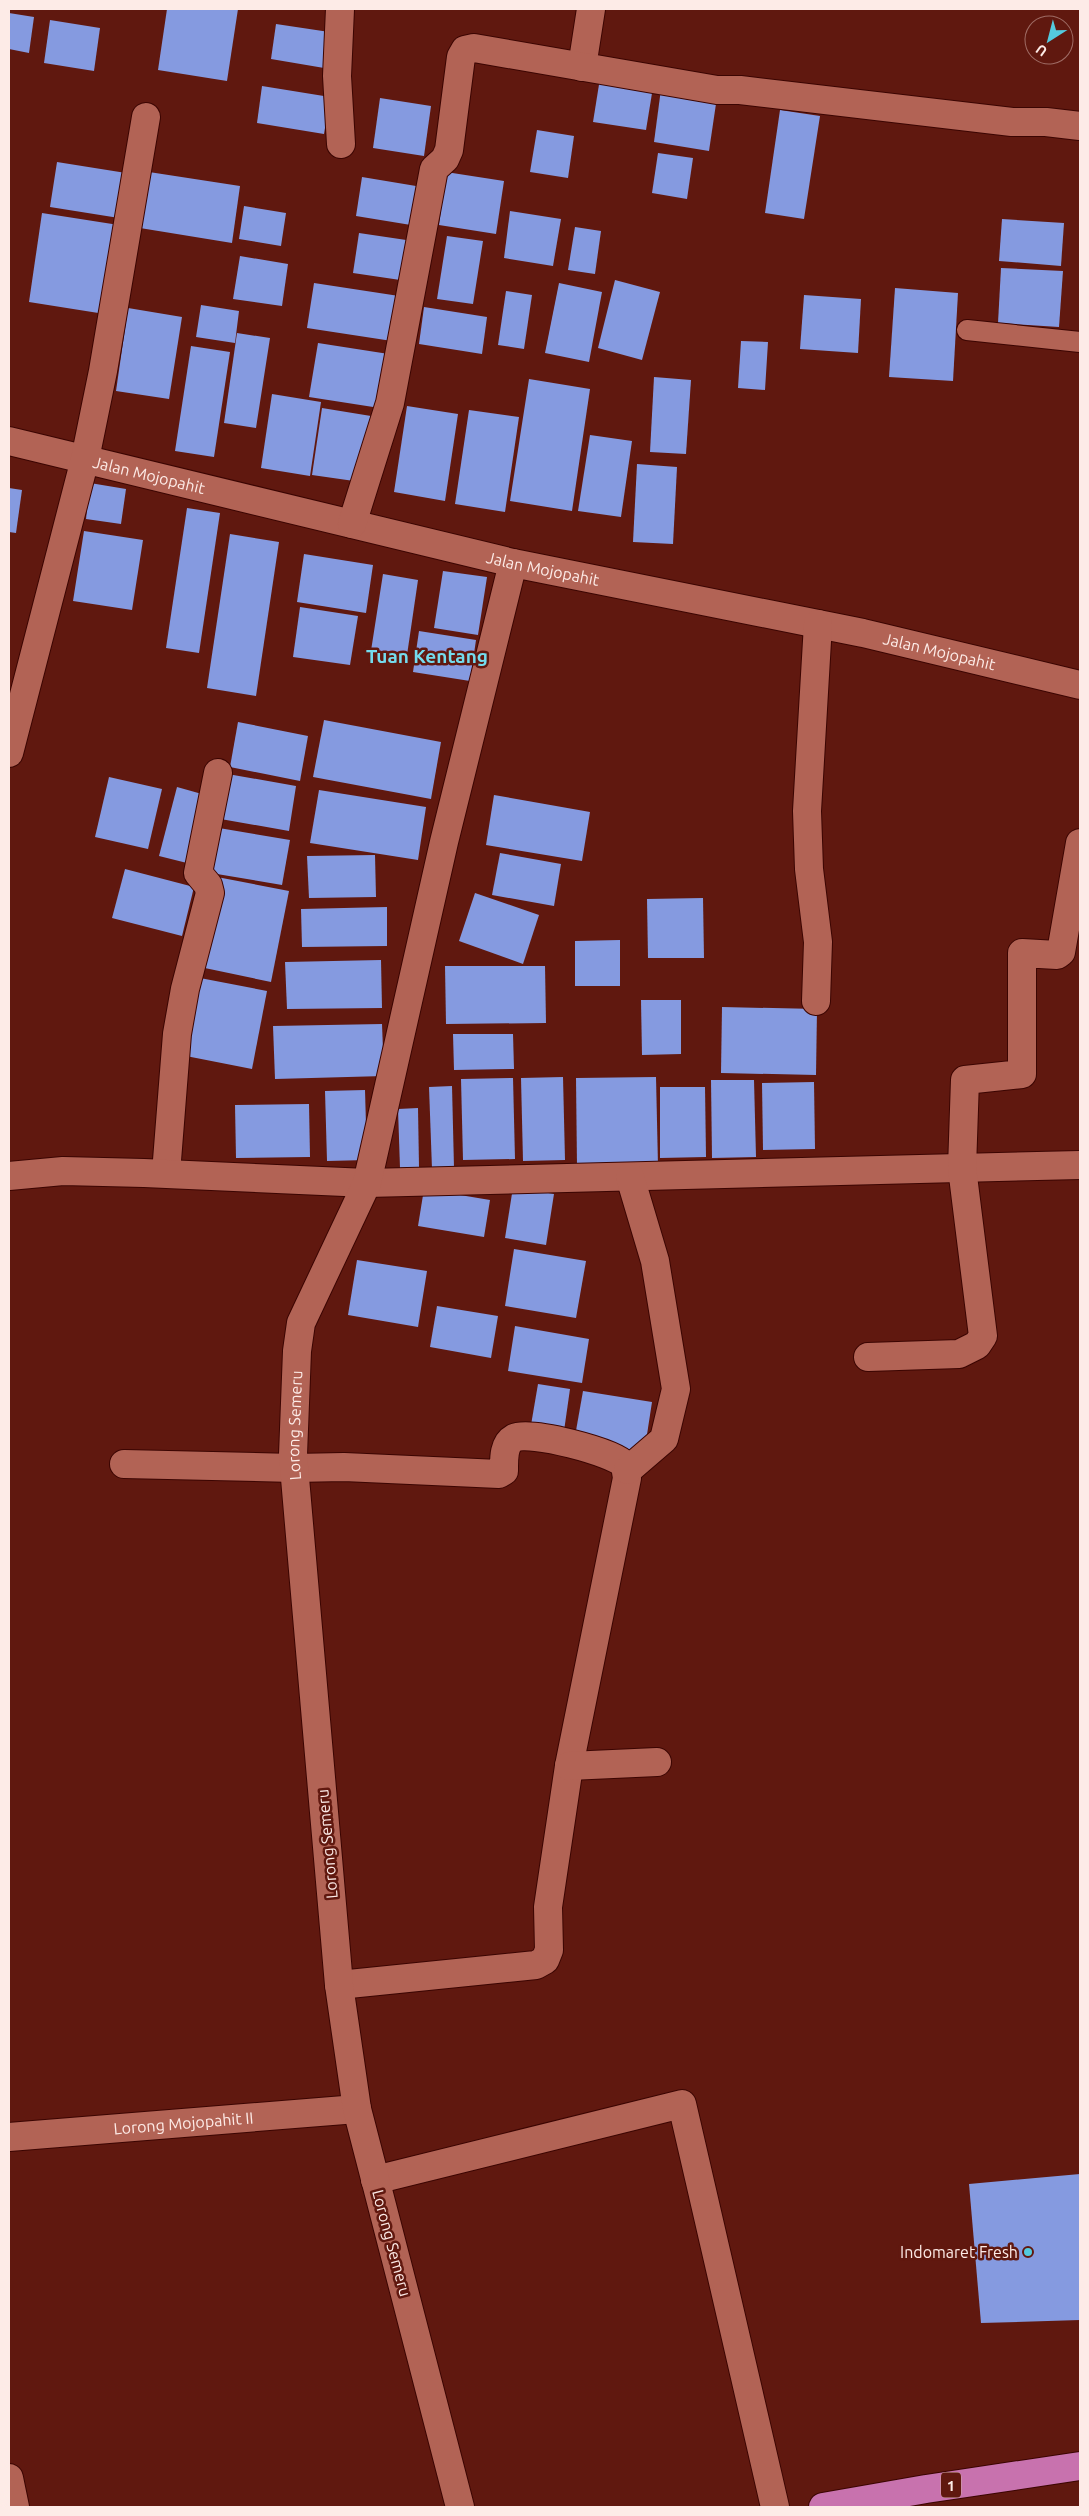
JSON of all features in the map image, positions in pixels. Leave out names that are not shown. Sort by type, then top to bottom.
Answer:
[{"type":"highway","name":"1","points":[[822,2507],[928,2498],[1080,2466]]},
{"type":"street","points":[[340,9],[337,76],[341,144]]},
{"type":"street","points":[[582,67],[591,9]]},
{"type":"street","points":[[352,524],[390,403],[434,169],[445,159],[449,150],[463,52],[474,48],[717,90],[740,90],[1012,122],[1046,122],[1080,126]]},
{"type":"street","points":[[9,753],[85,459],[103,371],[146,116]]},
{"type":"street","name":"Jalan Mojopahit","points":[[9,441],[513,563],[818,624],[1080,685]]},
{"type":"street","name":"Lorong Semeru","points":[[460,2507],[357,2109],[339,1985],[294,1468],[297,1360],[301,1323],[367,1183],[444,842],[513,563]]},
{"type":"street","points":[[816,1001],[818,942],[809,869],[807,811],[818,624]]},
{"type":"street","points":[[166,1173],[177,1034],[210,893],[208,885],[198,873],[218,772]]},
{"type":"street","points":[[868,1357],[959,1354],[977,1345],[982,1336],[962,1168],[965,1080],[1022,1074],[1022,953],[1057,955],[1061,952],[1080,843]]},
{"type":"street","points":[[9,1176],[64,1171],[166,1173],[367,1183],[1080,1165]]},
{"type":"street","points":[[628,1470],[664,1439],[676,1390],[655,1261],[630,1177]]},
{"type":"street","points":[[124,1464],[294,1468],[344,1467],[501,1473],[504,1470],[508,1444],[514,1438],[520,1436],[538,1437],[616,1457],[624,1462],[628,1470],[569,1766],[548,1907],[549,1950],[545,1960],[536,1965],[339,1985]]},
{"type":"street","points":[[569,1766],[657,1762]]},
{"type":"street","points":[[376,2180],[682,2104],[775,2507]]},
{"type":"street","name":"Lorong Mojopahit II","points":[[9,2137],[357,2109]]},
{"type":"street","points":[[9,2478],[15,2507]]},
{"type":"lane","points":[[967,330],[1080,342]]},
{"type":"building","points":[[167,9],[238,9],[227,81],[158,70]]},
{"type":"building","points":[[9,13],[34,17],[29,53],[9,49]]},
{"type":"building","points":[[50,20],[100,28],[94,71],[44,63]]},
{"type":"building","points":[[276,24],[336,33],[330,69],[271,59]]},
{"type":"building","points":[[601,72],[654,81],[646,130],[593,122]]},
{"type":"building","points":[[262,86],[330,97],[324,134],[257,123]]},
{"type":"building","points":[[661,89],[717,97],[709,151],[654,142]]},
{"type":"building","points":[[380,98],[431,106],[424,156],[373,148]]},
{"type":"building","points":[[780,110],[820,116],[804,219],[765,213]]},
{"type":"building","points":[[537,130],[574,136],[568,178],[530,172]]},
{"type":"building","points":[[658,153],[693,158],[687,199],[652,193]]},
{"type":"building","points":[[57,162],[126,173],[119,218],[50,207]]},
{"type":"building","points":[[149,172],[240,186],[232,243],[140,228]]},
{"type":"building","points":[[446,172],[504,181],[496,234],[439,225]]},
{"type":"building","points":[[362,177],[422,187],[417,226],[356,216]]},
{"type":"building","points":[[244,206],[286,213],[281,246],[239,239]]},
{"type":"building","points":[[510,211],[561,219],[553,266],[504,258]]},
{"type":"building","points":[[42,213],[125,226],[111,315],[29,302]]},
{"type":"building","points":[[1002,219],[1064,223],[1061,266],[999,261]]},
{"type":"building","points":[[575,227],[601,231],[595,274],[568,270]]},
{"type":"building","points":[[359,233],[413,241],[407,281],[353,273]]},
{"type":"building","points":[[447,236],[483,241],[473,304],[437,299]]},
{"type":"building","points":[[240,256],[288,264],[282,306],[233,299]]},
{"type":"building","points":[[1001,268],[1063,271],[1059,327],[998,323]]},
{"type":"building","points":[[615,280],[660,292],[642,360],[598,348]]},
{"type":"building","points":[[314,283],[399,296],[392,341],[307,328]]},
{"type":"building","points":[[559,283],[602,292],[589,362],[545,353]]},
{"type":"building","points":[[895,288],[958,293],[953,381],[889,377]]},
{"type":"building","points":[[506,291],[532,295],[524,349],[498,345]]},
{"type":"building","points":[[804,295],[861,299],[858,353],[800,349]]},
{"type":"building","points":[[201,305],[239,311],[235,343],[196,337]]},
{"type":"building","points":[[424,307],[487,317],[482,354],[419,344]]},
{"type":"building","points":[[128,308],[182,317],[169,399],[116,391]]},
{"type":"building","points":[[237,333],[270,338],[256,428],[224,423]]},
{"type":"building","points":[[741,341],[768,342],[765,390],[738,388]]},
{"type":"building","points":[[318,343],[395,355],[386,409],[309,397]]},
{"type":"building","points":[[191,346],[230,352],[214,457],[175,451]]},
{"type":"building","points":[[654,377],[691,380],[686,454],[650,452]]},
{"type":"building","points":[[529,379],[590,389],[572,511],[510,501]]},
{"type":"building","points":[[272,394],[321,402],[310,476],[261,468]]},
{"type":"building","points":[[407,406],[458,414],[445,501],[394,492]]},
{"type":"building","points":[[322,408],[371,416],[361,482],[312,475]]},
{"type":"building","points":[[469,410],[519,417],[505,512],[455,504]]},
{"type":"building","points":[[590,435],[632,441],[621,517],[578,511]]},
{"type":"building","points":[[637,464],[677,467],[673,544],[633,542]]},
{"type":"building","points":[[90,483],[126,489],[121,524],[86,519]]},
{"type":"building","points":[[9,488],[22,490],[16,533],[9,532]]},
{"type":"building","points":[[187,508],[220,513],[199,653],[166,648]]},
{"type":"building","points":[[84,531],[143,540],[132,610],[73,601]]},
{"type":"building","points":[[230,534],[279,542],[256,696],[207,688]]},
{"type":"building","points":[[304,554],[373,565],[366,613],[297,602]]},
{"type":"building","points":[[443,571],[487,577],[478,635],[434,628]]},
{"type":"building","points":[[383,574],[418,580],[406,662],[370,657]]},
{"type":"building","points":[[300,607],[358,616],[350,665],[293,657]]},
{"type":"building","points":[[419,631],[476,640],[470,681],[413,672]]},
{"type":"building","points":[[324,720],[441,742],[431,799],[313,777]]},
{"type":"building","points":[[238,722],[308,736],[300,781],[230,767]]},
{"type":"building","points":[[222,773],[296,786],[289,831],[215,818]]},
{"type":"building","points":[[109,777],[162,789],[148,849],[95,837]]},
{"type":"building","points":[[177,787],[209,796],[191,864],[159,856]]},
{"type":"building","points":[[319,790],[426,807],[418,860],[310,843]]},
{"type":"building","points":[[494,795],[590,812],[582,861],[486,845]]},
{"type":"building","points":[[213,827],[290,840],[282,885],[205,872]]},
{"type":"building","points":[[500,853],[561,864],[554,906],[492,895]]},
{"type":"building","points":[[375,855],[376,897],[309,898],[307,856]]},
{"type":"building","points":[[125,869],[194,887],[182,936],[112,918]]},
{"type":"building","points":[[217,877],[289,891],[271,982],[200,967]]},
{"type":"building","points":[[475,893],[539,915],[523,964],[459,941]]},
{"type":"building","points":[[703,898],[704,958],[648,958],[647,899]]},
{"type":"building","points":[[387,907],[387,946],[302,947],[301,909]]},
{"type":"building","points":[[620,940],[620,986],[575,986],[575,941]]},
{"type":"building","points":[[381,960],[382,1008],[287,1009],[285,962]]},
{"type":"building","points":[[445,966],[545,966],[546,1023],[446,1024]]},
{"type":"building","points":[[200,978],[267,991],[252,1069],[186,1056]]},
{"type":"building","points":[[641,1000],[681,1000],[681,1054],[642,1055]]},
{"type":"building","points":[[722,1007],[817,1009],[816,1075],[721,1073]]},
{"type":"building","points":[[382,1024],[384,1076],[275,1079],[273,1026]]},
{"type":"building","points":[[453,1034],[513,1034],[514,1069],[454,1070]]},
{"type":"building","points":[[563,1077],[565,1160],[523,1161],[521,1078]]},
{"type":"building","points":[[656,1077],[658,1166],[577,1167],[576,1078]]},
{"type":"building","points":[[513,1078],[515,1159],[463,1160],[461,1079]]},
{"type":"building","points":[[711,1080],[754,1080],[756,1157],[712,1158]]},
{"type":"building","points":[[814,1082],[815,1149],[763,1150],[762,1083]]},
{"type":"building","points":[[452,1086],[454,1168],[432,1169],[429,1087]]},
{"type":"building","points":[[660,1087],[705,1087],[706,1157],[660,1158]]},
{"type":"building","points":[[365,1090],[367,1160],[327,1161],[325,1091]]},
{"type":"building","points":[[309,1104],[310,1157],[236,1158],[235,1105]]},
{"type":"building","points":[[418,1108],[419,1167],[400,1168],[398,1109]]},
{"type":"building","points":[[513,1187],[554,1194],[546,1245],[505,1238]]},
{"type":"building","points":[[424,1189],[490,1200],[484,1237],[418,1226]]},
{"type":"building","points":[[514,1249],[586,1261],[576,1318],[505,1306]]},
{"type":"building","points":[[357,1260],[427,1271],[418,1327],[348,1315]]},
{"type":"building","points":[[437,1306],[498,1316],[491,1358],[430,1347]]},
{"type":"building","points":[[515,1326],[589,1339],[582,1383],[508,1371]]},
{"type":"building","points":[[538,1384],[570,1389],[564,1431],[531,1425]]},
{"type":"building","points":[[583,1391],[652,1402],[644,1454],[574,1442]]},
{"type":"building","name":"Indomaret Fresh","points":[[1080,2174],[1080,2320],[981,2323],[969,2184]]},
{"type":"place","name":"Indomaret Fresh","points":[[1028,2252]]},
{"type":"district","name":"Tuan Kentang","points":[[427,656]]}]
